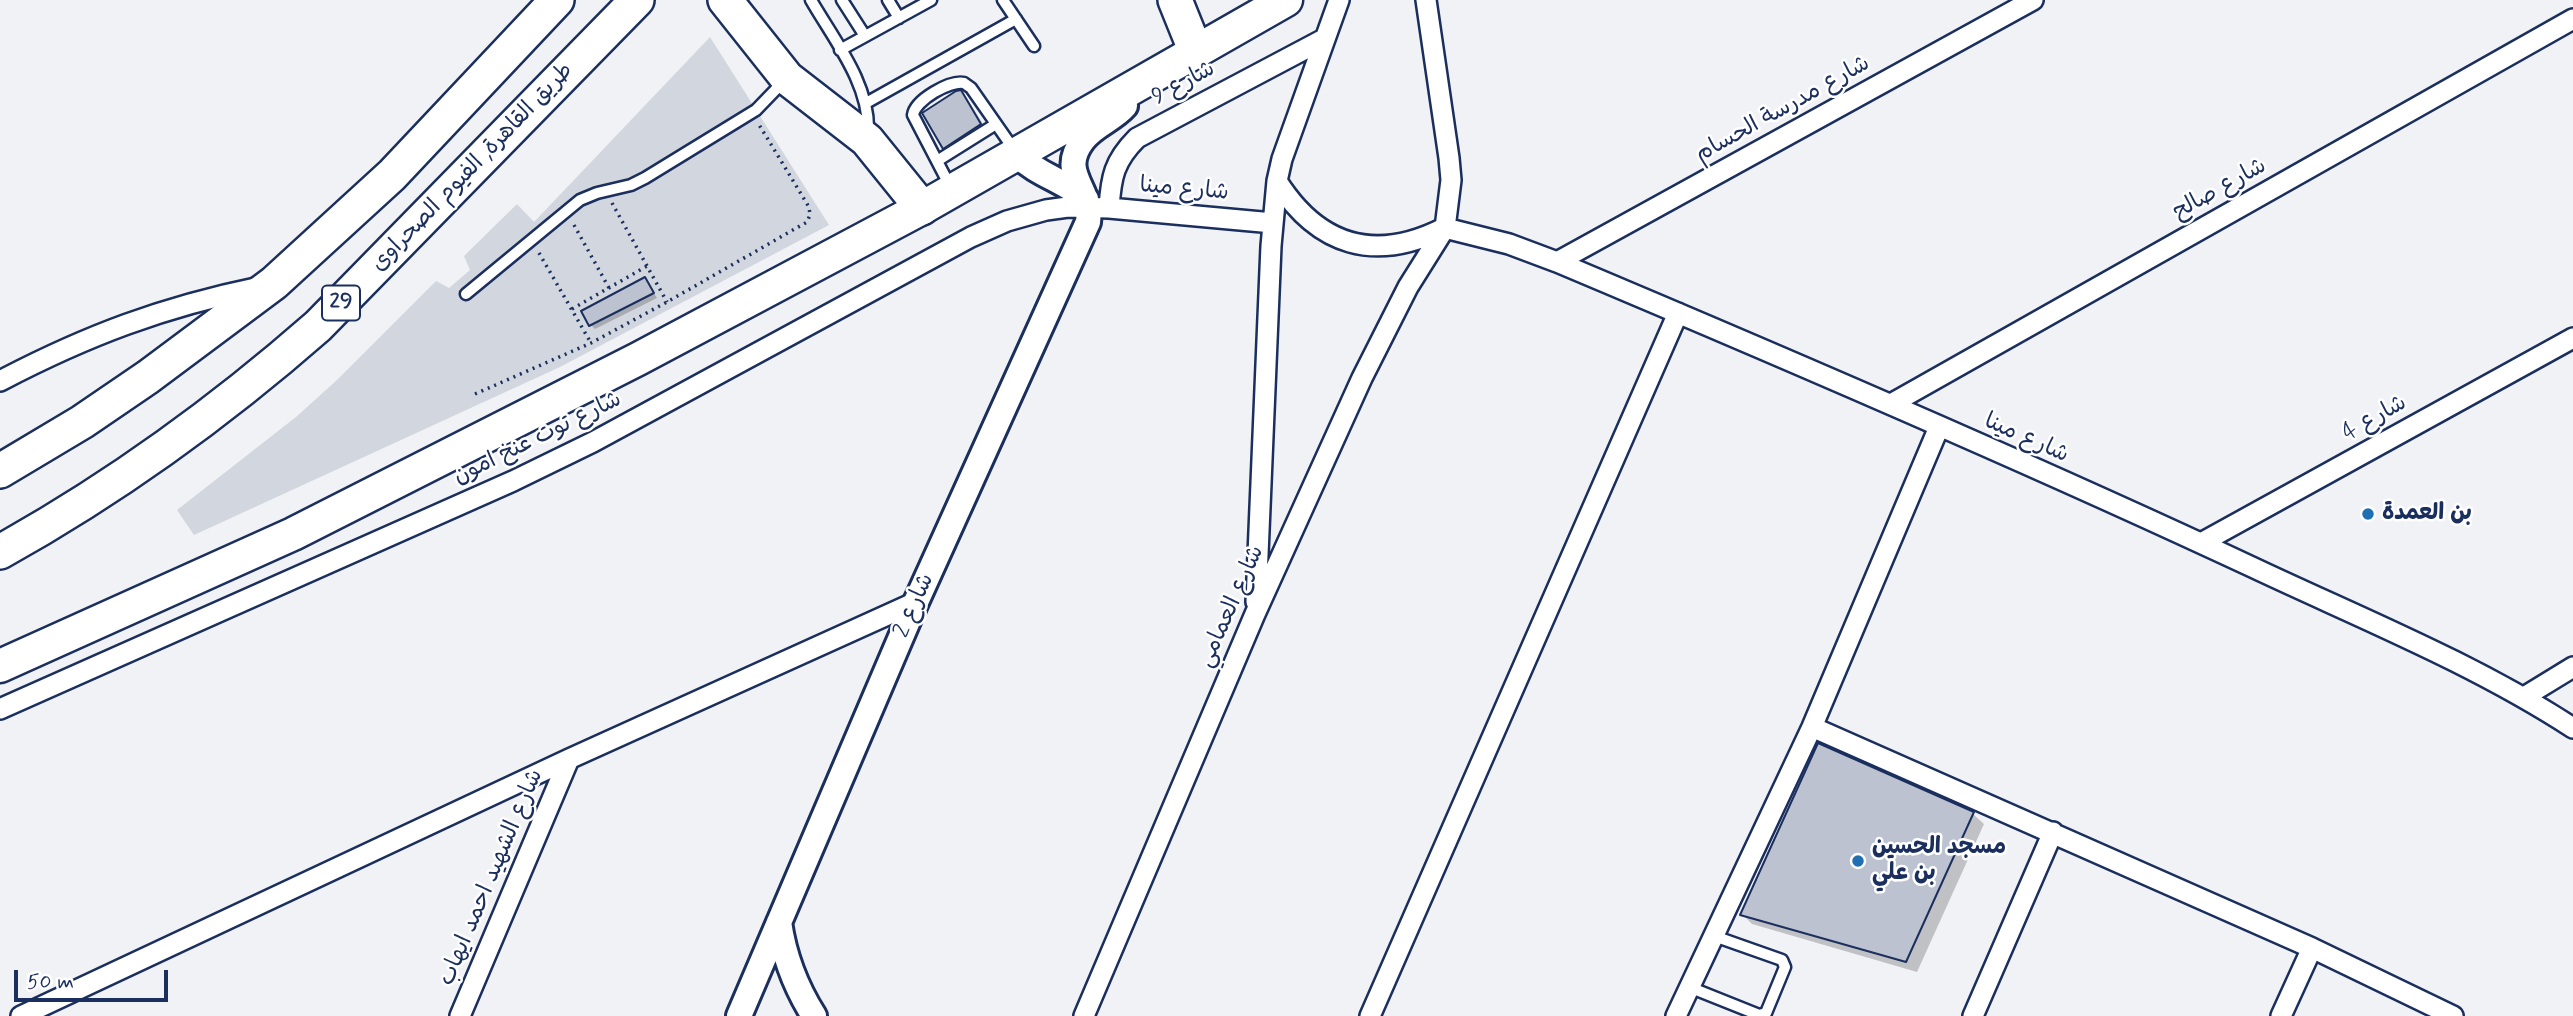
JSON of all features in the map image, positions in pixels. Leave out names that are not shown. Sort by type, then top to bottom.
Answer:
[{"type":"highway","name":"29","points":[[0,471],[82,422],[148,377],[274,283],[392,175],[557,0]]},
{"type":"highway","name":"طريق القاهرة, الفيوم الصحراوى","points":[[0,552],[117,482],[190,431],[270,368],[318,326],[637,0]]},
{"type":"highway","points":[[725,0],[787,78],[867,140],[922,208]]},
{"type":"highway","points":[[1175,0],[1196,52]]},
{"type":"main road","points":[[0,666],[293,534],[638,359],[953,191],[1286,0]]},
{"type":"street","points":[[1255,614],[1277,181],[1282,159],[1339,0]]},
{"type":"street","points":[[1277,181],[1291,203],[1308,221],[1329,234],[1352,243],[1376,247],[1400,245],[1424,239],[1445,228],[1451,180],[1426,0]]},
{"type":"street","name":"شارع مدرسة الحسام","points":[[1557,262],[2033,0]]},
{"type":"street","name":"شارع صالح","points":[[1891,404],[2573,19]]},
{"type":"street","name":"شارع 9","points":[[1095,205],[1111,180],[1116,164],[1137,138],[1324,39]]},
{"type":"street","points":[[1095,205],[1072,164],[1074,156],[1087,135],[1121,111],[1134,89]]},
{"type":"street","points":[[1017,155],[1039,172],[1073,188],[1095,205]]},
{"type":"street","name":"شارع مينا","points":[[1095,205],[1273,223]]},
{"type":"street","name":"شارع 2","points":[[739,1016],[916,602],[1095,205]]},
{"type":"street","name":"شارع توت عنخ امون","points":[[0,709],[513,481],[593,442],[971,237],[1007,221],[1046,210],[1095,205]]},
{"type":"street","name":"شارع مينا","points":[[1445,228],[1509,244],[1557,262],[1891,404],[2201,543],[2524,697],[2573,729]]},
{"type":"street","name":"شارع العمامي","points":[[1084,1016],[1255,614],[1367,367],[1408,287],[1445,228]]},
{"type":"street","points":[[0,382],[57,351],[127,322],[200,299],[274,283]]},
{"type":"street","points":[[1370,1016],[1678,313]]},
{"type":"street","name":"شارع 4","points":[[2201,543],[2573,338]]},
{"type":"street","points":[[1676,1016],[1812,727],[1939,427]]},
{"type":"street","points":[[20,1016],[569,759],[916,602]]},
{"type":"street","points":[[2524,697],[2573,667]]},
{"type":"street","points":[[1812,727],[2312,948],[2454,1016]]},
{"type":"street","name":"شارع الشهيد احمد ايهاب","points":[[460,1016],[569,759]]},
{"type":"street","points":[[1973,1016],[2053,832]]},
{"type":"street","points":[[779,922],[791,973],[814,1016]]},
{"type":"street","points":[[2281,1016],[2312,948]]},
{"type":"lane","points":[[811,0],[862,91],[868,115],[867,140]]},
{"type":"lane","points":[[842,0],[865,36]]},
{"type":"lane","points":[[888,0],[899,18]]},
{"type":"lane","points":[[840,50],[931,0]]},
{"type":"lane","points":[[1003,0],[1034,46]]},
{"type":"lane","points":[[866,103],[1016,19]]},
{"type":"lane","points":[[466,294],[580,200],[638,182],[752,113],[764,104],[787,78]]},
{"type":"lane","points":[[953,191],[937,161],[933,142],[913,115],[914,107],[920,101],[956,82],[968,85],[972,98],[986,109],[1017,155]]},
{"type":"lane","points":[[976,115],[986,109]]},
{"type":"lane","points":[[937,161],[996,124]]},
{"type":"lane","points":[[1689,987],[1759,1015],[1766,1013],[1785,967],[1782,961],[1714,936]]},
{"type":"path","points":[[475,394],[591,343],[803,225],[809,219],[809,207],[752,113]]},
{"type":"path","points":[[605,191],[667,302]]},
{"type":"path","points":[[565,211],[609,288]]},
{"type":"path","points":[[531,240],[591,343]]},
{"type":"path","points":[[572,309],[647,266]]},
{"type":"shaded area","points":[[710,37],[829,225],[560,367],[194,535],[177,510],[296,417],[436,281],[449,288],[470,270],[464,256],[517,204],[534,222]]},
{"type":"building","points":[[961,90],[981,124],[943,149],[922,113]]},
{"type":"building","points":[[645,277],[654,293],[589,326],[581,311]]},
{"type":"building","name":"مسجد الحسين بن علي","points":[[1818,743],[1974,812],[1906,962],[1740,915]]},
{"type":"place","name":"بن العمدة","points":[[2368,514]]},
{"type":"place","name":"مسجد الحسين بن علي","points":[[1858,861]]}]
